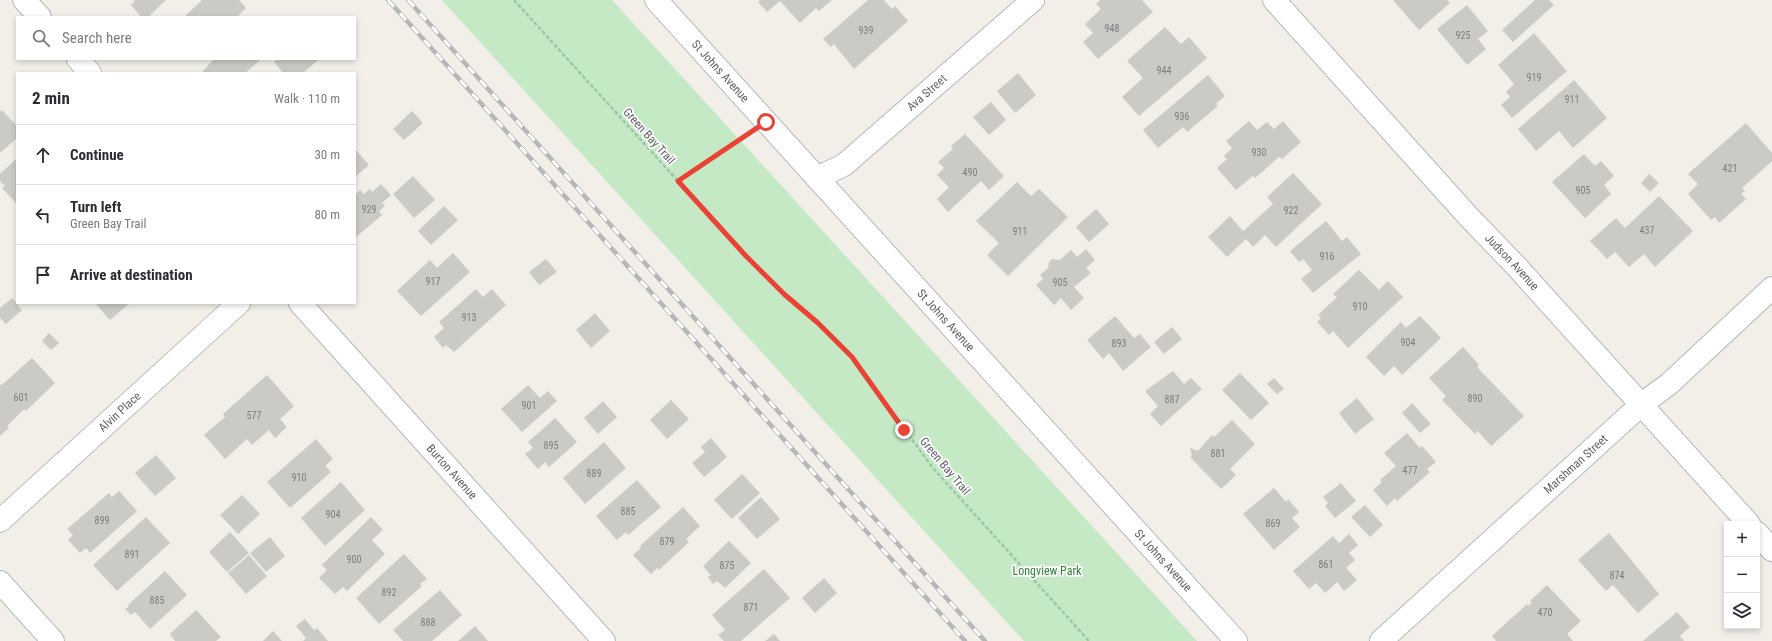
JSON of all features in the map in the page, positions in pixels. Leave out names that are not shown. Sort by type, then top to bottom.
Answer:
[{"type":"street","points":[[24,0],[39,16]]},
{"type":"street","name":"St Johns Avenue","points":[[656,0],[1236,641]]},
{"type":"street","name":"Ava Street","points":[[817,178],[844,165],[1032,0]]},
{"type":"street","name":"Judson Avenue","points":[[1274,0],[1467,215],[1517,267],[1746,521]]},
{"type":"street","points":[[79,60],[89,72]]},
{"type":"street","name":"Marshman Street","points":[[1381,641],[1642,404],[1669,384],[1772,288]]},
{"type":"street","name":"Alvin Place","points":[[0,521],[238,304]]},
{"type":"street","name":"Burton Avenue","points":[[301,304],[604,641]]},
{"type":"street","points":[[1760,536],[1772,550]]},
{"type":"street","points":[[0,582],[53,641]]},
{"type":"path","name":"Green Bay Trail","points":[[516,0],[750,261],[784,294],[818,323],[852,357],[932,467],[1089,641]]},
{"type":"path","points":[[678,181],[766,122]]},
{"type":"green space","name":"Longview Park","points":[[442,0],[612,0],[1197,641],[1024,641]]},
{"type":"building","points":[[133,0],[166,0],[149,16],[140,16],[131,5],[135,1]]},
{"type":"building","points":[[202,0],[239,0],[246,8],[238,16],[185,16]]},
{"type":"building","points":[[761,0],[832,0],[819,11],[816,8],[800,23],[780,1],[767,12],[758,2]]},
{"type":"building","points":[[868,0],[884,0],[892,9],[895,6],[908,21],[854,69],[834,44],[831,47],[823,39]]},
{"type":"building","points":[[1100,0],[1142,0],[1153,12],[1098,59],[1083,42],[1093,33],[1085,24],[1101,9],[1096,4]]},
{"type":"building","points":[[1393,0],[1447,0],[1450,3],[1419,30]]},
{"type":"building","points":[[1535,0],[1549,0],[1554,5],[1513,42],[1502,30]]},
{"type":"building","points":[[1467,5],[1488,31],[1478,39],[1486,49],[1467,65],[1437,29]]},
{"type":"building","points":[[1165,27],[1181,44],[1189,37],[1207,58],[1139,116],[1122,97],[1143,78],[1127,61]]},
{"type":"building","points":[[1534,33],[1567,71],[1512,118],[1501,105],[1510,97],[1506,92],[1514,84],[1498,65]]},
{"type":"building","points":[[213,60],[260,60],[246,72],[202,72]]},
{"type":"building","points":[[277,60],[318,60],[304,72],[282,72],[274,62]]},
{"type":"building","points":[[1018,73],[1036,95],[1015,113],[997,91]]},
{"type":"building","points":[[1208,75],[1225,96],[1216,104],[1218,106],[1187,132],[1183,127],[1158,148],[1143,130]]},
{"type":"building","points":[[1574,80],[1607,118],[1573,148],[1559,131],[1536,151],[1518,129]]},
{"type":"building","points":[[991,102],[1006,120],[989,135],[973,117]]},
{"type":"building","points":[[2,110],[16,125],[16,139],[0,153],[0,112]]},
{"type":"building","points":[[412,111],[423,123],[404,140],[393,129]]},
{"type":"building","points":[[1249,121],[1257,130],[1267,122],[1274,129],[1283,121],[1301,142],[1282,159],[1279,157],[1255,178],[1253,176],[1236,190],[1217,168],[1227,159],[1224,156],[1232,148],[1226,141]]},
{"type":"building","points":[[1746,123],[1772,153],[1772,161],[1742,188],[1745,191],[1741,194],[1746,199],[1719,223],[1715,217],[1711,220],[1688,194],[1698,184],[1688,174]]},
{"type":"building","points":[[965,134],[1004,176],[989,190],[981,181],[948,212],[937,199],[949,187],[937,175],[944,168],[938,162],[953,149],[951,146]]},
{"type":"building","points":[[356,150],[369,165],[356,176]]},
{"type":"building","points":[[1584,154],[1595,166],[1601,161],[1614,176],[1604,185],[1611,194],[1585,218],[1552,182]]},
{"type":"building","points":[[16,159],[16,203],[2,188],[5,186],[0,181],[0,174]]},
{"type":"building","points":[[1293,173],[1322,204],[1276,247],[1265,235],[1253,247],[1246,239],[1227,257],[1208,237],[1230,216],[1243,231],[1273,204],[1267,197]]},
{"type":"building","points":[[1649,174],[1659,183],[1650,192],[1641,183]]},
{"type":"building","points":[[413,176],[435,200],[414,218],[393,194]]},
{"type":"building","points":[[1017,182],[1031,196],[1039,189],[1068,217],[1008,276],[987,255],[999,243],[976,221]]},
{"type":"building","points":[[381,184],[391,195],[382,203],[385,206],[379,211],[382,215],[356,237],[356,194],[360,190],[364,194],[370,189],[372,192]]},
{"type":"building","points":[[1659,196],[1693,231],[1655,267],[1644,254],[1629,267],[1615,252],[1607,259],[1590,241],[1616,218],[1625,228]]},
{"type":"building","points":[[444,206],[458,220],[431,245],[418,231]]},
{"type":"building","points":[[1096,209],[1109,224],[1089,242],[1076,227]]},
{"type":"building","points":[[1326,221],[1342,241],[1347,237],[1361,254],[1313,293],[1301,279],[1312,270],[1303,259],[1299,262],[1290,251]]},
{"type":"building","points":[[1086,249],[1095,260],[1086,268],[1091,273],[1074,287],[1084,298],[1071,310],[1061,298],[1054,305],[1036,285],[1043,279],[1040,275],[1048,268],[1049,262],[1052,259],[1060,260],[1071,250],[1077,257]]},
{"type":"building","points":[[453,253],[470,272],[421,316],[397,291],[430,260],[437,268]]},
{"type":"building","points":[[546,259],[557,272],[539,285],[529,272]]},
{"type":"building","points":[[1359,270],[1379,290],[1388,281],[1403,297],[1348,348],[1333,331],[1329,335],[1317,322],[1321,318],[1318,315],[1337,297],[1333,294]]},
{"type":"building","points":[[476,289],[483,297],[492,289],[506,305],[454,352],[446,345],[443,348],[434,337],[444,328],[439,322]]},
{"type":"building","points":[[12,298],[22,310],[6,324],[0,318],[0,308]]},
{"type":"building","points":[[96,304],[129,304],[110,320]]},
{"type":"building","points":[[595,313],[610,331],[591,348],[576,330]]},
{"type":"building","points":[[1115,316],[1134,338],[1140,334],[1151,347],[1123,371],[1109,353],[1103,359],[1087,340]]},
{"type":"building","points":[[1420,316],[1441,338],[1402,375],[1394,366],[1384,376],[1366,357],[1401,322],[1406,328]]},
{"type":"building","points":[[1172,327],[1182,339],[1164,354],[1154,342]]},
{"type":"building","points":[[49,333],[59,343],[51,350],[42,341]]},
{"type":"building","points":[[1463,347],[1479,365],[1477,367],[1524,416],[1491,446],[1478,431],[1475,434],[1442,400],[1446,396],[1429,378]]},
{"type":"building","points":[[32,358],[55,383],[26,411],[24,409],[7,426],[9,428],[0,436],[0,385]]},
{"type":"building","points":[[1173,371],[1184,384],[1191,378],[1202,389],[1161,426],[1150,414],[1158,406],[1145,391]]},
{"type":"building","points":[[1240,373],[1269,403],[1251,420],[1222,390]]},
{"type":"building","points":[[267,375],[294,406],[280,419],[287,427],[275,438],[269,430],[252,445],[247,439],[225,459],[204,435],[225,417],[223,414]]},
{"type":"building","points":[[1274,378],[1284,389],[1277,394],[1267,384]]},
{"type":"building","points":[[528,385],[540,398],[548,391],[557,401],[522,432],[501,409]]},
{"type":"building","points":[[1357,398],[1374,419],[1355,434],[1339,413]]},
{"type":"building","points":[[671,400],[689,419],[667,439],[650,420]]},
{"type":"building","points":[[603,401],[617,417],[598,434],[584,418]]},
{"type":"building","points":[[1412,403],[1431,424],[1420,433],[1402,413]]},
{"type":"building","points":[[555,418],[577,442],[549,467],[545,462],[538,469],[525,454],[533,448],[528,442]]},
{"type":"building","points":[[1232,420],[1255,444],[1230,469],[1236,475],[1221,489],[1190,457],[1192,456],[1190,448],[1198,451],[1212,435],[1214,437]]},
{"type":"building","points":[[1407,433],[1420,448],[1422,446],[1436,462],[1427,469],[1430,472],[1397,501],[1395,498],[1387,506],[1373,490],[1382,482],[1380,480],[1396,466],[1384,453]]},
{"type":"building","points":[[711,438],[727,457],[704,477],[692,463],[705,452],[701,447]]},
{"type":"building","points":[[316,439],[333,459],[325,466],[331,472],[290,508],[267,482]]},
{"type":"building","points":[[604,442],[626,468],[585,504],[563,478]]},
{"type":"building","points":[[156,455],[176,478],[155,496],[135,473]]},
{"type":"building","points":[[742,474],[760,493],[732,519],[714,500]]},
{"type":"building","points":[[637,480],[661,507],[628,535],[626,532],[617,540],[596,516]]},
{"type":"building","points":[[341,482],[365,510],[325,546],[301,518]]},
{"type":"building","points":[[1341,483],[1356,501],[1335,518],[1325,506],[1328,503],[1323,497]]},
{"type":"building","points":[[1274,488],[1286,502],[1288,499],[1299,512],[1292,518],[1300,527],[1274,550],[1243,514]]},
{"type":"building","points":[[119,491],[137,511],[90,553],[86,548],[80,553],[68,540],[73,535],[67,529],[109,493],[112,497]]},
{"type":"building","points":[[242,495],[260,514],[238,534],[220,515]]},
{"type":"building","points":[[761,497],[780,519],[757,539],[738,518]]},
{"type":"building","points":[[1365,505],[1383,525],[1370,537],[1351,517]]},
{"type":"building","points":[[683,507],[700,526],[686,539],[689,542],[659,570],[657,568],[651,574],[633,555],[641,548],[639,547]]},
{"type":"building","points":[[146,517],[170,543],[117,591],[93,565]]},
{"type":"building","points":[[371,517],[383,530],[372,540],[385,554],[347,591],[343,587],[335,594],[319,578],[327,570],[322,565]]},
{"type":"building","points":[[230,532],[249,553],[227,572],[209,552]]},
{"type":"building","points":[[1609,533],[1659,594],[1638,613],[1613,585],[1606,591],[1578,560]]},
{"type":"building","points":[[1349,534],[1358,545],[1349,553],[1355,560],[1346,568],[1357,580],[1344,591],[1337,582],[1325,593],[1316,583],[1309,589],[1293,571],[1333,536],[1339,543]]},
{"type":"building","points":[[270,537],[285,556],[266,572],[250,553]]},
{"type":"building","points":[[729,541],[751,563],[725,588],[717,581],[713,584],[708,577],[711,575],[703,566]]},
{"type":"building","points":[[404,554],[427,579],[420,584],[422,586],[379,624],[356,598]]},
{"type":"building","points":[[249,555],[267,576],[246,594],[228,573]]},
{"type":"building","points":[[764,569],[790,598],[741,641],[724,641],[718,635],[725,630],[712,615]]},
{"type":"building","points":[[165,571],[187,595],[150,629],[135,612],[131,615],[125,609],[129,607],[128,605]]},
{"type":"building","points":[[824,578],[837,593],[815,613],[802,598]]},
{"type":"building","points":[[1547,585],[1581,621],[1567,634],[1573,641],[1496,641],[1492,636],[1527,604],[1528,606],[1532,603],[1530,601]]},
{"type":"building","points":[[440,590],[462,615],[432,641],[403,641],[393,630]]},
{"type":"building","points":[[196,610],[221,637],[216,641],[175,641],[170,634]]},
{"type":"building","points":[[1677,612],[1690,627],[1680,636],[1684,641],[1643,641]]},
{"type":"building","points":[[305,619],[314,630],[317,628],[328,641],[303,641],[306,638],[296,626]]},
{"type":"building","points":[[475,626],[488,641],[458,641]]},
{"type":"building","points":[[273,631],[282,641],[263,641]]},
{"type":"building","points":[[774,634],[780,641],[765,641]]},
{"type":"railway","points":[[388,0],[965,641]]},
{"type":"railway","points":[[408,0],[985,641]]},
{"type":"route","points":[[766,122],[678,181],[745,255],[784,294],[818,323],[852,357],[904,430]]}]
